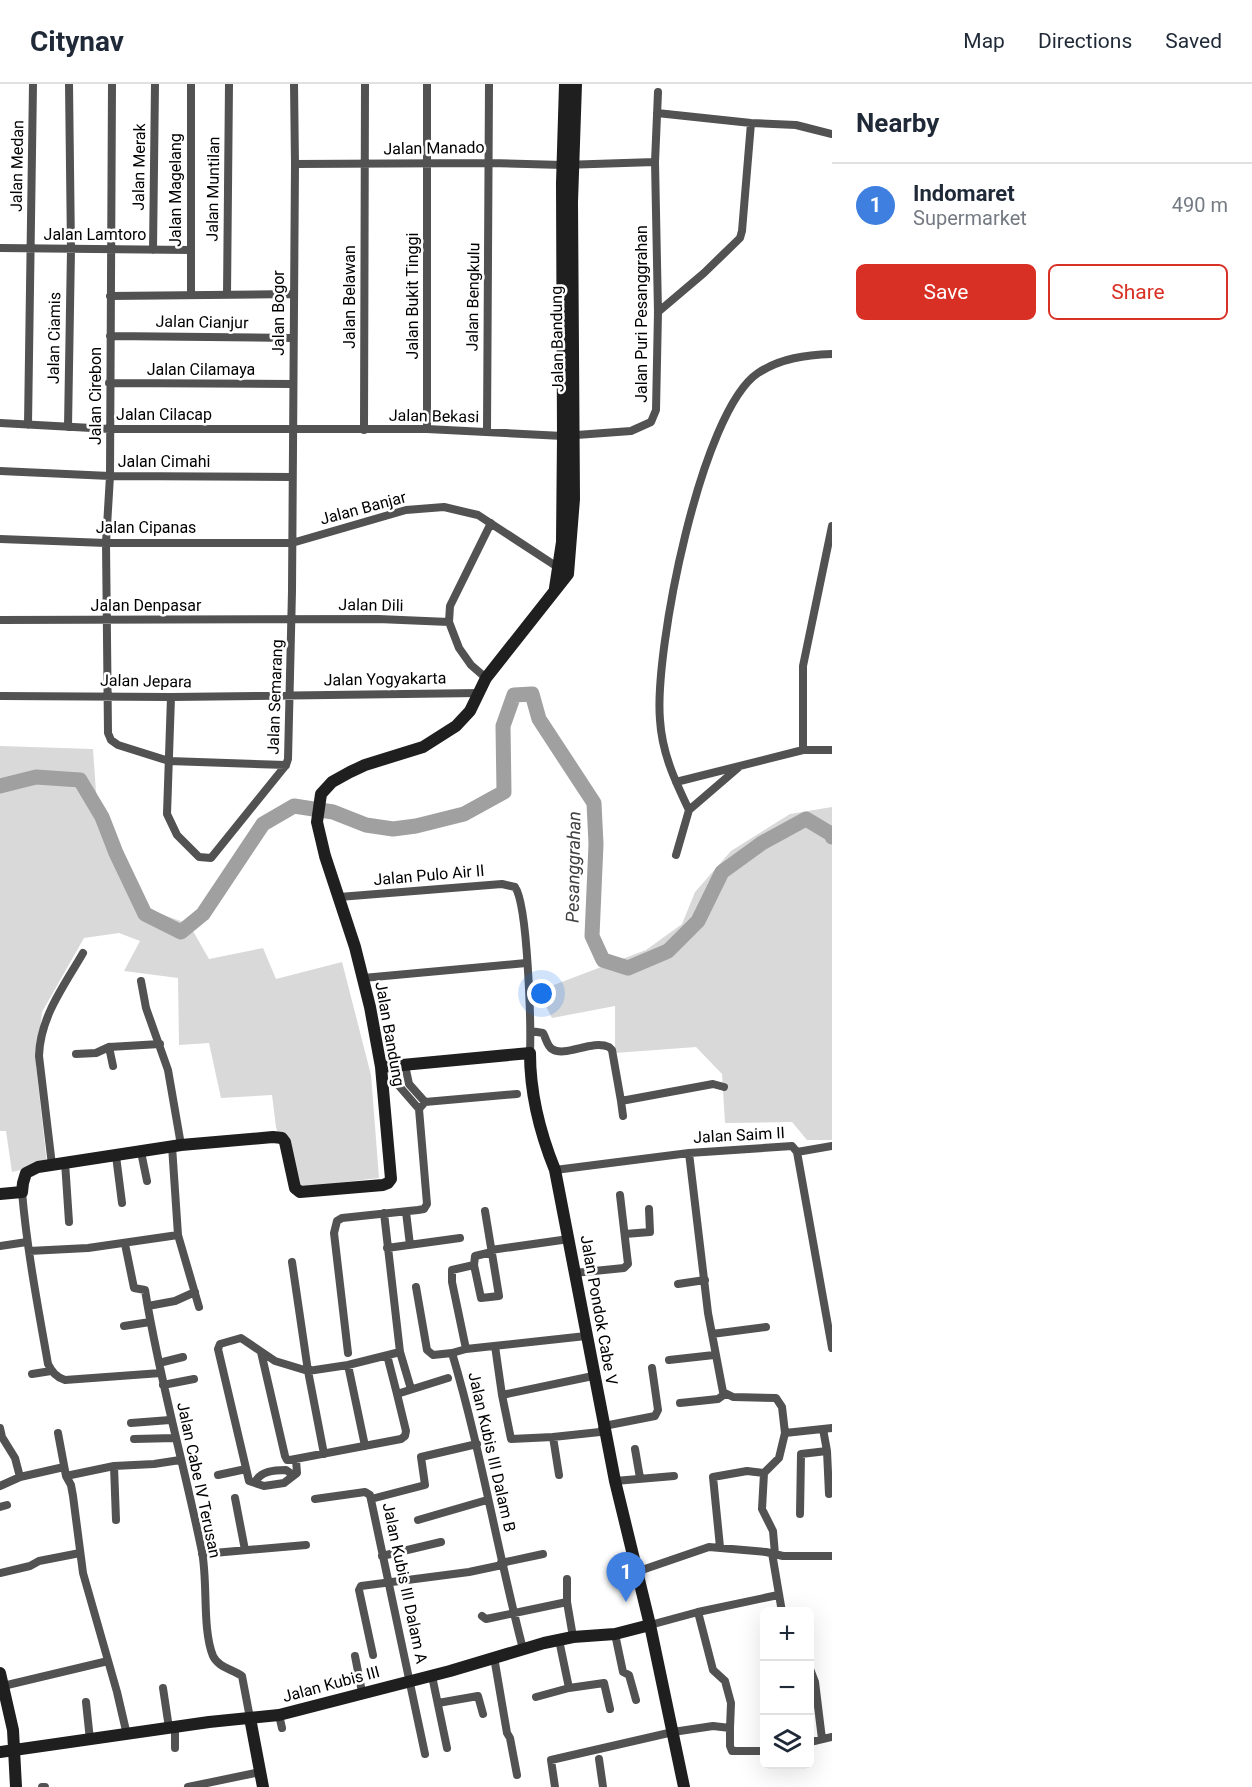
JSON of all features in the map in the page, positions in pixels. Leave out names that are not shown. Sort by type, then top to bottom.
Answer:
[{"type":"street","name":"Jalan Medan","points":[[28,425],[33,84]]},
{"type":"street","name":"Jalan Ciamis","points":[[68,427],[71,249],[69,84]]},
{"type":"street","name":"Jalan Cirebon","points":[[111,84],[110,476],[106,543],[108,733],[111,740],[129,750],[169,761]]},
{"type":"street","name":"Jalan Merak","points":[[153,249],[155,84]]},
{"type":"street","name":"Jalan Magelang","points":[[191,84],[191,295]]},
{"type":"street","name":"Jalan Muntilan","points":[[227,295],[229,84]]},
{"type":"street","name":"Jalan Bogor","points":[[292,543],[294,84]]},
{"type":"street","name":"Jalan Belawan","points":[[364,430],[365,84]]},
{"type":"street","name":"Jalan Bukit Tinggi","points":[[427,84],[427,429]]},
{"type":"street","name":"Jalan Bengkulu","points":[[486,431],[489,84]]},
{"type":"street","name":"Jalan Bandung","points":[[22,1192],[27,1173],[33,1169],[51,1165],[177,1146],[278,1137],[285,1142],[295,1188],[300,1192],[384,1185],[391,1179],[381,1067],[363,978],[317,822],[321,794],[332,782],[365,765],[423,747],[445,735],[463,719],[486,678],[555,590],[563,571],[574,499],[569,436],[568,165],[565,84]]},
{"type":"street","name":"Jalan Bandung","points":[[568,165],[576,84]]},
{"type":"street","name":"Jalan Puri Pesanggrahan","points":[[569,436],[631,432],[651,422],[656,410],[658,312],[655,162],[658,92]]},
{"type":"street","points":[[657,113],[751,123],[796,125],[832,134]]},
{"type":"street","points":[[658,312],[704,273],[740,238],[751,123]]},
{"type":"street","points":[[568,165],[655,162]]},
{"type":"street","name":"Jalan Manado","points":[[295,164],[568,165]]},
{"type":"street","name":"Jalan Lamtoro","points":[[0,248],[190,250]]},
{"type":"street","points":[[110,296],[293,294]]},
{"type":"street","name":"Jalan Cianjur","points":[[110,336],[293,338]]},
{"type":"street","points":[[689,810],[664,750],[659,719],[662,648],[672,588],[702,478],[723,419],[740,391],[758,373],[791,358],[832,354]]},
{"type":"street","name":"Jalan Cilamaya","points":[[109,383],[293,384]]},
{"type":"street","name":"Jalan Cilacap","points":[[0,423],[110,429],[292,429]]},
{"type":"street","name":"Jalan Bekasi","points":[[292,429],[427,429],[569,436]]},
{"type":"street","name":"Jalan Cimahi","points":[[0,471],[110,476],[292,477]]},
{"type":"street","name":"Jalan Banjar","points":[[292,543],[406,510],[444,507],[478,515],[563,571]]},
{"type":"street","points":[[486,678],[471,665],[459,648],[449,622],[450,606],[491,523]]},
{"type":"street","points":[[803,750],[803,666],[832,526]]},
{"type":"street","name":"Jalan Cipanas","points":[[0,538],[106,543],[292,543]]},
{"type":"street","name":"Jalan Semarang","points":[[171,697],[167,814],[177,835],[200,857],[206,859],[215,855],[286,765],[289,750],[291,695],[292,543]]},
{"type":"street","name":"Jalan Dili","points":[[292,620],[378,619],[449,622]]},
{"type":"street","name":"Jalan Denpasar","points":[[0,620],[292,620]]},
{"type":"street","name":"Jalan Yogyakarta","points":[[291,695],[479,693]]},
{"type":"street","name":"Jalan Jepara","points":[[0,696],[291,695]]},
{"type":"street","points":[[676,782],[803,750],[832,750]]},
{"type":"street","points":[[169,761],[286,765]]},
{"type":"street","points":[[676,855],[689,810],[741,765]]},
{"type":"street","name":"Jalan Pulo Air II","points":[[339,897],[502,884],[510,885],[518,892]]},
{"type":"street","name":"Jalan Pondok Cabe V","points":[[518,892],[531,1031],[531,1079],[543,1141],[555,1170],[593,1376],[615,1481],[650,1625],[684,1787]]},
{"type":"street","points":[[51,1165],[39,1056],[40,1038],[53,1005],[84,953]]},
{"type":"street","points":[[363,978],[526,963]]},
{"type":"street","points":[[141,981],[146,1008],[168,1070],[177,1146],[175,1216],[178,1235],[199,1308]]},
{"type":"street","points":[[531,1031],[543,1033],[550,1048],[554,1051],[598,1044],[609,1047],[612,1050],[623,1116]]},
{"type":"street","points":[[76,1054],[96,1053],[110,1047],[160,1044]]},
{"type":"street","points":[[110,1047],[113,1066]]},
{"type":"street","points":[[381,1067],[530,1053]]},
{"type":"street","points":[[400,1065],[399,1086],[422,1105],[517,1094]]},
{"type":"street","points":[[621,1101],[713,1084],[724,1087]]},
{"type":"street","points":[[348,1353],[334,1226],[342,1218],[424,1209],[428,1197],[422,1105]]},
{"type":"street","name":"Jalan Saim II","points":[[555,1170],[689,1153],[792,1146],[797,1152],[828,1294],[832,1348]]},
{"type":"street","points":[[797,1152],[832,1146]]},
{"type":"street","points":[[141,1152],[147,1181]]},
{"type":"street","points":[[689,1153],[714,1355],[721,1388],[725,1394],[743,1398],[776,1398],[782,1407],[785,1433],[779,1458],[764,1473],[762,1509],[772,1531],[781,1607]]},
{"type":"street","points":[[116,1156],[122,1203]]},
{"type":"street","points":[[65,1162],[69,1222]]},
{"type":"street","points":[[0,1194],[22,1192],[28,1247],[51,1371],[57,1377],[65,1380],[161,1374]]},
{"type":"street","points":[[574,1273],[626,1266],[628,1261],[620,1196]]},
{"type":"street","points":[[625,1234],[650,1232],[649,1209]]},
{"type":"street","points":[[485,1211],[492,1251],[499,1296],[481,1298],[474,1264],[476,1256],[492,1251],[569,1239]]},
{"type":"street","points":[[406,1212],[410,1245]]},
{"type":"street","points":[[384,1213],[400,1352],[411,1389]]},
{"type":"street","points":[[0,1245],[88,1248],[178,1235]]},
{"type":"street","points":[[387,1248],[460,1238]]},
{"type":"street","name":"Jalan Cabe IV Terusan","points":[[125,1244],[134,1287],[145,1290],[170,1420],[202,1554],[211,1649],[219,1665],[242,1676],[245,1682],[250,1718]]},
{"type":"street","points":[[292,1263],[308,1371],[324,1455]]},
{"type":"street","points":[[466,1349],[451,1274],[454,1268],[474,1264]]},
{"type":"street","points":[[678,1284],[705,1280]]},
{"type":"street","points":[[416,1287],[427,1350],[433,1355],[466,1349],[586,1336]]},
{"type":"street","points":[[147,1306],[175,1300],[195,1292]]},
{"type":"street","points":[[124,1326],[150,1322]]},
{"type":"street","points":[[712,1335],[766,1327]]},
{"type":"street","points":[[296,1460],[297,1473],[284,1483],[264,1486],[255,1482],[250,1483],[219,1346],[223,1342],[241,1338],[275,1361],[308,1371],[348,1365],[400,1352]]},
{"type":"street","points":[[495,1347],[511,1438],[553,1437],[600,1432],[604,1426],[652,1417],[657,1414],[652,1368]]},
{"type":"street","points":[[261,1352],[286,1460],[324,1455],[401,1439],[405,1436],[406,1431],[387,1355]]},
{"type":"street","name":"Jalan Kubis III Dalam B","points":[[452,1353],[477,1443],[487,1500],[523,1648]]},
{"type":"street","points":[[669,1360],[714,1355]]},
{"type":"street","points":[[159,1363],[183,1357]]},
{"type":"street","points":[[348,1365],[365,1446]]},
{"type":"street","points":[[32,1374],[51,1371]]},
{"type":"street","points":[[502,1395],[593,1376]]},
{"type":"street","points":[[397,1394],[448,1378]]},
{"type":"street","points":[[163,1385],[194,1379]]},
{"type":"street","points":[[680,1403],[718,1399],[725,1394]]},
{"type":"street","points":[[131,1423],[170,1420]]},
{"type":"street","points":[[0,1428],[2,1437],[15,1458],[20,1477]]},
{"type":"street","points":[[785,1433],[827,1428],[829,1494]]},
{"type":"street","points":[[58,1434],[65,1471],[73,1496],[83,1573],[127,1735]]},
{"type":"street","points":[[553,1437],[560,1475]]},
{"type":"street","points":[[134,1439],[175,1438]]},
{"type":"street","points":[[315,1499],[370,1496],[425,1485],[421,1457],[477,1443]]},
{"type":"street","points":[[636,1449],[640,1478]]},
{"type":"street","points":[[800,1514],[801,1454],[826,1451]]},
{"type":"street","points":[[0,1486],[20,1477],[180,1460]]},
{"type":"street","points":[[114,1466],[116,1520]]},
{"type":"street","points":[[218,1475],[246,1469]]},
{"type":"street","points":[[255,1482],[263,1473],[286,1470],[292,1475]]},
{"type":"street","points":[[720,1547],[713,1477],[747,1471],[764,1473]]},
{"type":"street","points":[[615,1481],[674,1476]]},
{"type":"street","name":"Jalan Kubis III Dalam A","points":[[370,1496],[425,1754]]},
{"type":"street","points":[[235,1498],[245,1550]]},
{"type":"street","points":[[418,1520],[487,1500]]},
{"type":"street","points":[[382,1556],[441,1542]]},
{"type":"street","points":[[202,1554],[306,1545]]},
{"type":"street","points":[[636,1572],[695,1550],[720,1547],[805,1557],[832,1556]]},
{"type":"street","points":[[0,1573],[80,1553]]},
{"type":"street","points":[[373,1655],[360,1587],[388,1581],[469,1572],[543,1554]]},
{"type":"street","points":[[567,1579],[567,1602],[573,1637]]},
{"type":"street","points":[[650,1625],[778,1595]]},
{"type":"street","points":[[482,1616],[486,1619],[567,1602]]},
{"type":"street","points":[[698,1612],[713,1670],[725,1681],[728,1692],[732,1711],[730,1728],[732,1751],[760,1751]]},
{"type":"street","name":"Jalan Kubis III","points":[[0,1752],[279,1715],[432,1676],[523,1648],[573,1637],[615,1634],[650,1625]]},
{"type":"street","points":[[615,1634],[623,1672],[629,1675],[636,1700]]},
{"type":"street","points":[[560,1640],[569,1688]]},
{"type":"street","points":[[355,1656],[362,1692]]},
{"type":"street","points":[[494,1657],[517,1775]]},
{"type":"street","points":[[3,1694],[108,1661]]},
{"type":"street","points":[[0,1673],[15,1750],[16,1787]]},
{"type":"street","points":[[432,1676],[447,1748]]},
{"type":"street","points":[[814,1679],[822,1739]]},
{"type":"street","points":[[536,1697],[569,1688],[604,1683],[610,1709]]},
{"type":"street","points":[[163,1688],[175,1748]]},
{"type":"street","points":[[438,1703],[478,1696],[483,1714]]},
{"type":"street","points":[[86,1702],[90,1740]]},
{"type":"street","points":[[279,1715],[282,1728]]},
{"type":"street","points":[[250,1718],[263,1787]]},
{"type":"street","points":[[555,1787],[551,1760],[673,1732],[713,1726],[730,1728]]},
{"type":"street","points":[[814,1741],[832,1737]]},
{"type":"street","points":[[599,1759],[603,1787]]},
{"type":"street","points":[[188,1787],[260,1772]]},
{"type":"shaded area","points":[[0,746],[93,749],[96,792],[117,855],[147,909],[189,924],[209,959],[263,948],[276,979],[342,962],[371,1075],[379,1178],[294,1188],[276,1127],[272,1095],[221,1098],[209,1043],[179,1045],[178,978],[124,971],[140,941],[119,933],[84,938],[42,1012],[36,1065],[47,1164],[12,1172],[6,1131],[0,1131]]},
{"type":"shaded area","points":[[832,807],[832,1140],[807,1140],[792,1122],[725,1123],[722,1074],[696,1047],[615,1053],[615,1006],[552,1018],[538,991],[646,950],[682,924],[695,892],[731,851],[790,814]]},
{"type":"waterway","name":"Pesanggrahan","points":[[0,786],[36,777],[80,780],[102,817],[145,914],[181,932],[203,914],[263,824],[294,806],[333,812],[366,825],[393,829],[416,826],[464,814],[504,792],[503,726],[514,695],[532,694],[539,719],[594,803],[596,844],[592,936],[603,960],[628,968],[668,951],[698,921],[722,872],[762,843],[806,819],[831,834],[832,837]]},
{"type":"place","name":"Indomaret","points":[[626,1602]]}]
